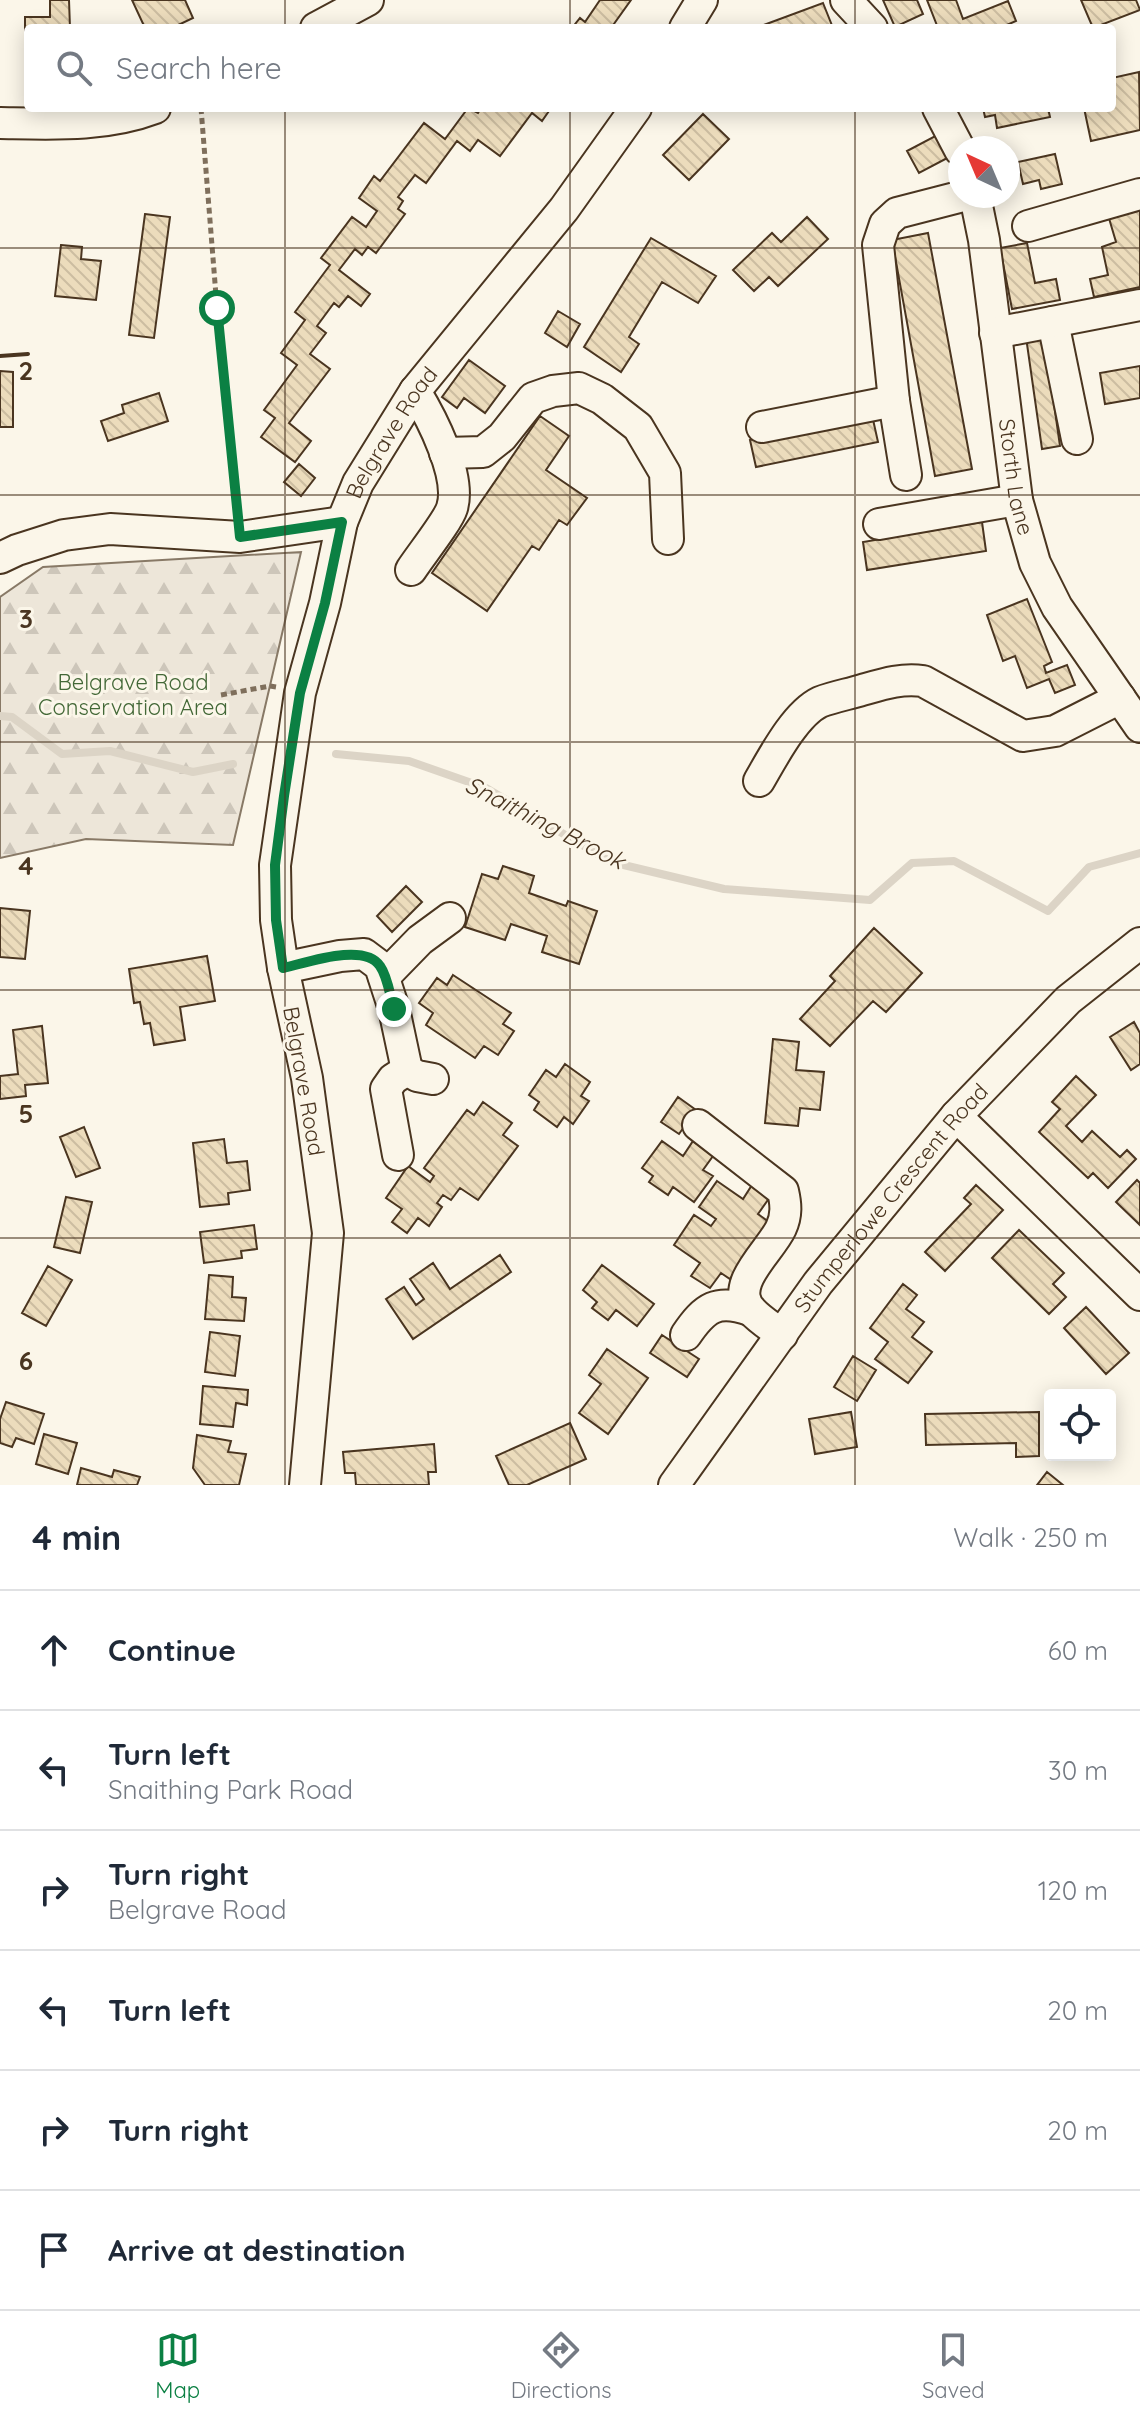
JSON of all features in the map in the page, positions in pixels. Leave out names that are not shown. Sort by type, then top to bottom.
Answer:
[{"type":"street","points":[[323,24],[368,0]]},
{"type":"street","points":[[687,24],[702,0]]},
{"type":"street","points":[[846,0],[868,24]]},
{"type":"street","points":[[0,123],[76,123],[130,117],[144,112]]},
{"type":"street","name":"Belgrave Road","points":[[305,1485],[328,1233],[307,1078],[276,920],[275,865],[300,693],[325,603],[342,522],[358,483],[415,391],[564,209],[633,112]]},
{"type":"street","points":[[940,112],[953,136]]},
{"type":"street","points":[[1028,226],[1140,194]]},
{"type":"street","points":[[906,475],[894,401],[878,245],[885,224],[897,213],[948,200]]},
{"type":"street","name":"Storth Lane","points":[[977,208],[1017,500],[1035,563],[1057,607],[1140,727]]},
{"type":"street","points":[[995,333],[1140,305]]},
{"type":"street","points":[[1053,322],[1077,439]]},
{"type":"street","points":[[445,453],[483,452],[502,437],[533,398],[553,391],[579,388],[602,399],[638,427],[665,473],[668,539]]},
{"type":"street","points":[[411,570],[452,507],[452,480],[445,453],[433,421],[415,391]]},
{"type":"street","points":[[762,427],[894,401]]},
{"type":"street","points":[[879,524],[1017,500]]},
{"type":"street","points":[[0,558],[64,535],[110,529],[240,537],[342,522]]},
{"type":"street","points":[[759,781],[785,738],[808,710],[820,702],[892,681],[923,681],[1023,736],[1055,731],[1120,698]]},
{"type":"street","points":[[384,977],[420,940],[450,918]]},
{"type":"street","name":"Stumperlowe Crescent Road","points":[[674,1485],[818,1283],[956,1116],[1068,1000],[1140,943]]},
{"type":"street","points":[[283,968],[364,954],[380,966],[420,1074],[393,1079],[386,1089],[398,1155]]},
{"type":"street","points":[[956,1116],[1140,1295]]},
{"type":"street","points":[[698,1125],[783,1191],[787,1208],[781,1228],[746,1282],[743,1296],[750,1310]]},
{"type":"street","points":[[686,1335],[700,1315],[716,1306],[733,1305],[750,1310],[782,1335]]},
{"type":"path","points":[[201,112],[240,537]]},
{"type":"path","points":[[221,695],[270,686],[300,693]]},
{"type":"green space","name":"Belgrave Road Conservation Area","points":[[301,552],[233,845],[86,839],[0,858],[0,597],[43,567]]},
{"type":"building","points":[[50,0],[69,0],[70,24],[25,24],[25,17],[50,17]]},
{"type":"building","points":[[132,0],[185,0],[193,18],[180,24],[143,24]]},
{"type":"building","points":[[600,0],[631,0],[614,24],[575,24],[580,18],[585,22]]},
{"type":"building","points":[[883,0],[917,0],[923,14],[901,24],[894,24]]},
{"type":"building","points":[[927,0],[956,0],[963,19],[1008,1],[1016,21],[1009,24],[936,24]]},
{"type":"building","points":[[1081,0],[1136,0],[1140,10],[1103,24],[1091,24]]},
{"type":"building","points":[[823,3],[831,24],[766,24]]},
{"type":"building","points":[[1139,72],[1140,130],[1091,141],[1085,112],[1116,112],[1116,77]]},
{"type":"building","points":[[465,112],[548,112],[542,121],[532,113],[500,156],[478,140],[470,151],[457,141],[426,183],[415,175],[398,197],[403,201],[398,209],[405,214],[376,253],[368,247],[362,255],[355,249],[339,270],[370,294],[361,306],[348,296],[339,307],[334,303],[317,326],[326,333],[310,354],[330,369],[289,423],[311,441],[295,462],[261,437],[275,418],[264,410],[297,365],[281,353],[305,320],[295,312],[330,265],[321,258],[352,217],[366,227],[377,211],[359,198],[374,176],[380,181],[424,123],[445,139]]},
{"type":"building","points":[[984,112],[1049,112],[1050,117],[997,128],[995,115],[985,117]]},
{"type":"building","points":[[703,114],[729,139],[689,180],[663,155]]},
{"type":"building","points":[[941,133],[948,146],[948,158],[919,173],[907,151]]},
{"type":"building","points":[[1055,154],[1062,184],[1041,189],[1039,180],[1023,184],[1020,162]]},
{"type":"building","points":[[1140,204],[1140,287],[1094,297],[1090,279],[1108,275],[1102,247],[1116,242],[1108,215]]},
{"type":"building","points":[[145,214],[170,217],[154,338],[129,335]]},
{"type":"building","points":[[807,217],[828,239],[778,286],[769,277],[754,291],[733,270],[772,233],[781,242]]},
{"type":"building","points":[[928,233],[972,469],[935,476],[892,240]]},
{"type":"building","points":[[651,238],[716,276],[698,303],[662,282],[629,337],[639,344],[621,372],[584,347]]},
{"type":"building","points":[[1027,243],[1035,283],[1056,279],[1060,300],[1012,309],[1000,248]]},
{"type":"building","points":[[61,245],[82,247],[81,259],[101,261],[96,300],[55,296]]},
{"type":"building","points":[[558,311],[580,324],[567,347],[545,333]]},
{"type":"building","points":[[1044,334],[1060,446],[1042,449],[1026,337]]},
{"type":"building","points":[[469,360],[505,386],[485,413],[464,398],[457,408],[442,397]]},
{"type":"building","points":[[1140,366],[1140,398],[1105,404],[1100,373]]},
{"type":"building","points":[[0,371],[13,372],[13,427],[0,427]]},
{"type":"building","points":[[159,393],[168,421],[108,441],[101,421],[124,413],[122,405]]},
{"type":"building","points":[[872,415],[878,442],[756,467],[750,440]]},
{"type":"building","points":[[540,416],[569,436],[546,470],[587,498],[567,525],[559,520],[539,550],[532,546],[487,611],[432,573]]},
{"type":"building","points":[[299,464],[315,478],[301,496],[284,482]]},
{"type":"building","points":[[982,522],[986,551],[867,570],[863,542]]},
{"type":"building","points":[[1027,599],[1052,662],[1044,666],[1046,673],[1067,665],[1075,685],[1055,693],[1049,679],[1027,688],[1015,656],[1003,661],[987,615]]},
{"type":"building","points":[[503,866],[534,876],[529,893],[566,906],[568,901],[597,911],[579,964],[542,952],[547,936],[511,924],[505,940],[465,927],[482,874],[498,879]]},
{"type":"building","points":[[406,886],[422,902],[392,932],[377,916]]},
{"type":"building","points":[[0,908],[30,911],[25,959],[0,957]]},
{"type":"building","points":[[874,928],[922,973],[886,1012],[873,1001],[830,1046],[800,1019],[835,981],[830,976]]},
{"type":"building","points":[[207,956],[215,1001],[180,1007],[185,1040],[154,1045],[150,1023],[144,1024],[140,1002],[134,1003],[129,969]]},
{"type":"building","points":[[453,975],[511,1013],[503,1024],[514,1031],[498,1055],[484,1046],[475,1058],[426,1025],[433,1013],[419,1003],[437,978],[447,985]]},
{"type":"building","points":[[1134,1022],[1140,1033],[1140,1064],[1131,1070],[1110,1037]]},
{"type":"building","points":[[42,1026],[48,1083],[25,1085],[26,1096],[0,1099],[0,1076],[18,1074],[13,1030]]},
{"type":"building","points":[[773,1039],[799,1042],[796,1070],[824,1072],[820,1110],[800,1108],[798,1126],[765,1123]]},
{"type":"building","points":[[565,1064],[590,1082],[581,1096],[589,1101],[573,1124],[564,1117],[557,1127],[534,1110],[539,1102],[529,1095],[546,1070],[556,1077]]},
{"type":"building","points":[[1076,1076],[1096,1095],[1066,1126],[1082,1142],[1092,1131],[1120,1157],[1127,1150],[1136,1159],[1108,1188],[1093,1173],[1088,1178],[1039,1132],[1060,1109],[1052,1102]]},
{"type":"building","points":[[678,1097],[696,1110],[679,1134],[661,1122]]},
{"type":"building","points":[[483,1102],[512,1123],[503,1135],[518,1146],[478,1200],[460,1188],[451,1200],[443,1195],[437,1203],[442,1207],[429,1226],[418,1218],[407,1233],[392,1222],[402,1209],[386,1198],[408,1166],[430,1182],[434,1176],[424,1168],[467,1110],[474,1115]]},
{"type":"building","points":[[84,1127],[100,1168],[76,1177],[60,1137]]},
{"type":"building","points":[[224,1139],[227,1163],[247,1161],[250,1190],[228,1193],[229,1204],[200,1207],[193,1143]]},
{"type":"building","points":[[662,1141],[683,1156],[693,1141],[713,1156],[703,1170],[713,1176],[694,1202],[673,1187],[668,1195],[649,1182],[653,1176],[642,1168]]},
{"type":"building","points":[[1137,1180],[1140,1183],[1140,1225],[1116,1202]]},
{"type":"building","points":[[717,1181],[743,1199],[752,1185],[770,1197],[758,1214],[769,1222],[730,1279],[721,1273],[710,1288],[691,1276],[700,1263],[674,1245],[694,1215],[711,1226],[716,1219],[699,1207]]},
{"type":"building","points":[[976,1185],[1003,1210],[945,1271],[925,1252],[971,1204],[964,1198]]},
{"type":"building","points":[[66,1197],[92,1202],[80,1253],[54,1247]]},
{"type":"building","points":[[254,1225],[257,1249],[241,1251],[242,1258],[204,1263],[200,1232]]},
{"type":"building","points":[[1019,1230],[1064,1273],[1053,1284],[1066,1297],[1049,1314],[992,1258]]},
{"type":"building","points":[[500,1255],[511,1272],[413,1339],[386,1299],[404,1287],[416,1305],[424,1299],[410,1279],[433,1263],[450,1289]]},
{"type":"building","points":[[602,1265],[654,1304],[637,1326],[616,1310],[608,1320],[592,1308],[597,1302],[583,1290]]},
{"type":"building","points":[[48,1266],[72,1280],[46,1326],[22,1313]]},
{"type":"building","points":[[209,1275],[233,1277],[232,1297],[246,1298],[244,1321],[205,1319]]},
{"type":"building","points":[[903,1284],[917,1295],[906,1309],[924,1322],[912,1337],[932,1352],[908,1383],[875,1359],[888,1342],[870,1328]]},
{"type":"building","points":[[1086,1307],[1129,1353],[1106,1374],[1064,1328]]},
{"type":"building","points":[[210,1332],[240,1336],[235,1376],[205,1372]]},
{"type":"building","points":[[662,1335],[699,1359],[687,1377],[650,1353]]},
{"type":"building","points":[[607,1349],[648,1378],[608,1434],[579,1413],[601,1384],[589,1375]]},
{"type":"building","points":[[853,1356],[876,1370],[857,1401],[834,1387]]},
{"type":"building","points":[[203,1386],[248,1390],[247,1405],[236,1403],[233,1427],[200,1424]]},
{"type":"building","points":[[6,1402],[44,1414],[34,1444],[16,1438],[12,1447],[0,1443],[0,1419]]},
{"type":"building","points":[[851,1412],[857,1447],[815,1454],[809,1419]]},
{"type":"building","points":[[1039,1412],[1039,1456],[1016,1457],[1016,1443],[926,1445],[925,1414]]},
{"type":"building","points":[[570,1423],[586,1459],[527,1485],[509,1485],[496,1456]]},
{"type":"building","points":[[44,1434],[77,1443],[68,1474],[36,1464]]},
{"type":"building","points":[[197,1435],[231,1441],[228,1452],[246,1454],[239,1485],[205,1485],[193,1468]]},
{"type":"building","points":[[434,1444],[436,1472],[428,1472],[429,1485],[356,1485],[355,1473],[345,1473],[343,1452]]},
{"type":"building","points":[[81,1468],[112,1477],[114,1470],[140,1477],[137,1485],[77,1485]]},
{"type":"building","points":[[1047,1472],[1063,1485],[1037,1485]]},
{"type":"waterway","name":"Snaithing Brook","points":[[0,716],[12,717],[62,754],[110,751],[193,772],[233,764]]},
{"type":"waterway","name":"Snaithing Brook","points":[[336,754],[409,761],[486,788],[611,862],[724,889],[870,900],[912,863],[954,861],[1048,911],[1089,867],[1140,853]]},
{"type":"wall","points":[[0,356],[28,354]]},
{"type":"route","points":[[217,308],[240,537],[342,522],[325,603],[300,693],[284,796],[275,865],[276,920],[283,968],[364,954],[380,966],[394,1009]]}]
